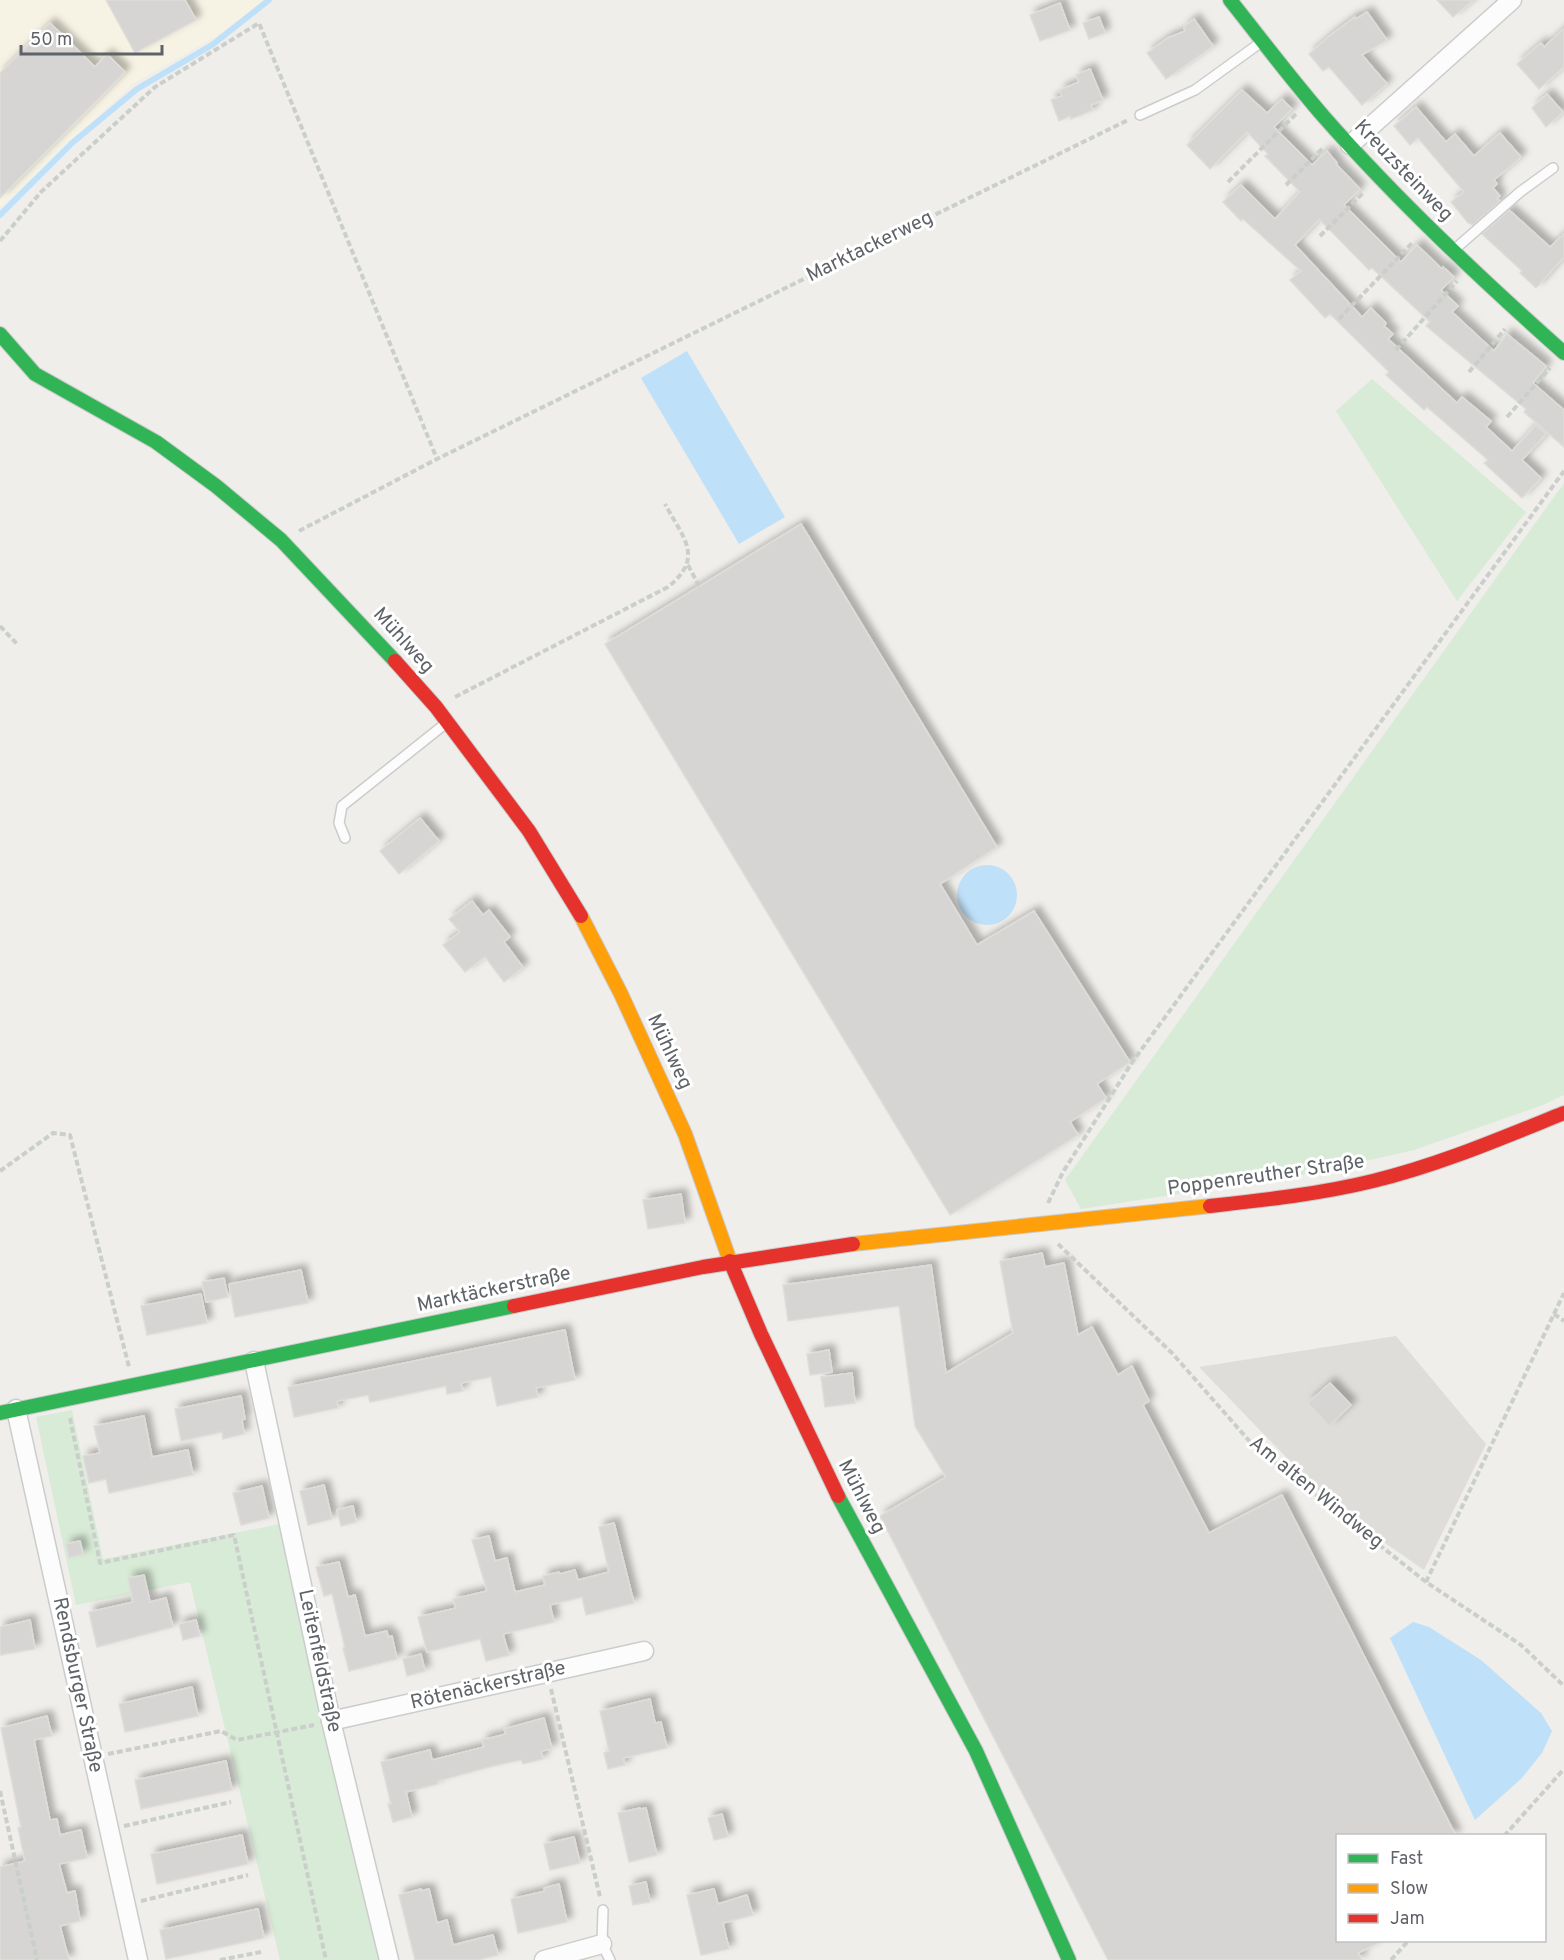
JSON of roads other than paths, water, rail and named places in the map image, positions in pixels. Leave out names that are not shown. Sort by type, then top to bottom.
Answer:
[{"type":"street","name":"Kreuzsteinweg","points":[[1230,0],[1262,42],[1344,139],[1454,251],[1564,352]]},
{"type":"street","points":[[1344,139],[1512,0]]},
{"type":"street","name":"Mühlweg","points":[[0,334],[35,374],[156,442],[216,486],[281,540],[381,644],[436,707],[529,831],[578,910],[621,994],[685,1134],[730,1262],[761,1334],[844,1509],[976,1751],[999,1798],[1069,1960]]},
{"type":"street","name":"Poppenreuther Straße","points":[[1000,1228],[1253,1201],[1348,1186],[1396,1175],[1446,1159],[1564,1113]]},
{"type":"street","name":"Marktäckerstraße","points":[[8,1411],[621,1282],[730,1262],[854,1244],[1000,1228]]},
{"type":"street","name":"Leitenfeldstraße","points":[[254,1361],[331,1721],[389,1960]]},
{"type":"street","name":"Rendsburger Straße","points":[[8,1411],[93,1757],[138,1960]]},
{"type":"street","name":"Rötenäckerstraße","points":[[331,1721],[644,1651]]},
{"type":"street","points":[[544,1960],[606,1952]]},
{"type":"lane","points":[[1140,115],[1195,90],[1262,42]]},
{"type":"lane","points":[[1454,251],[1520,192],[1553,168]]},
{"type":"lane","points":[[345,838],[339,824],[342,806],[447,722]]},
{"type":"lane","points":[[603,1910],[606,1952]]},
{"type":"water","points":[[687,351],[785,517],[739,544],[641,378]]},
{"type":"water","points":[[987,865],[1008,874],[1017,895],[1008,916],[987,925],[966,916],[957,895],[966,874]]},
{"type":"water","points":[[1413,1622],[1429,1627],[1481,1660],[1541,1713],[1552,1731],[1542,1753],[1521,1779],[1475,1820],[1390,1638]]},
{"type":"waterway","points":[[0,215],[72,143],[137,89],[212,45],[269,0]]}]
